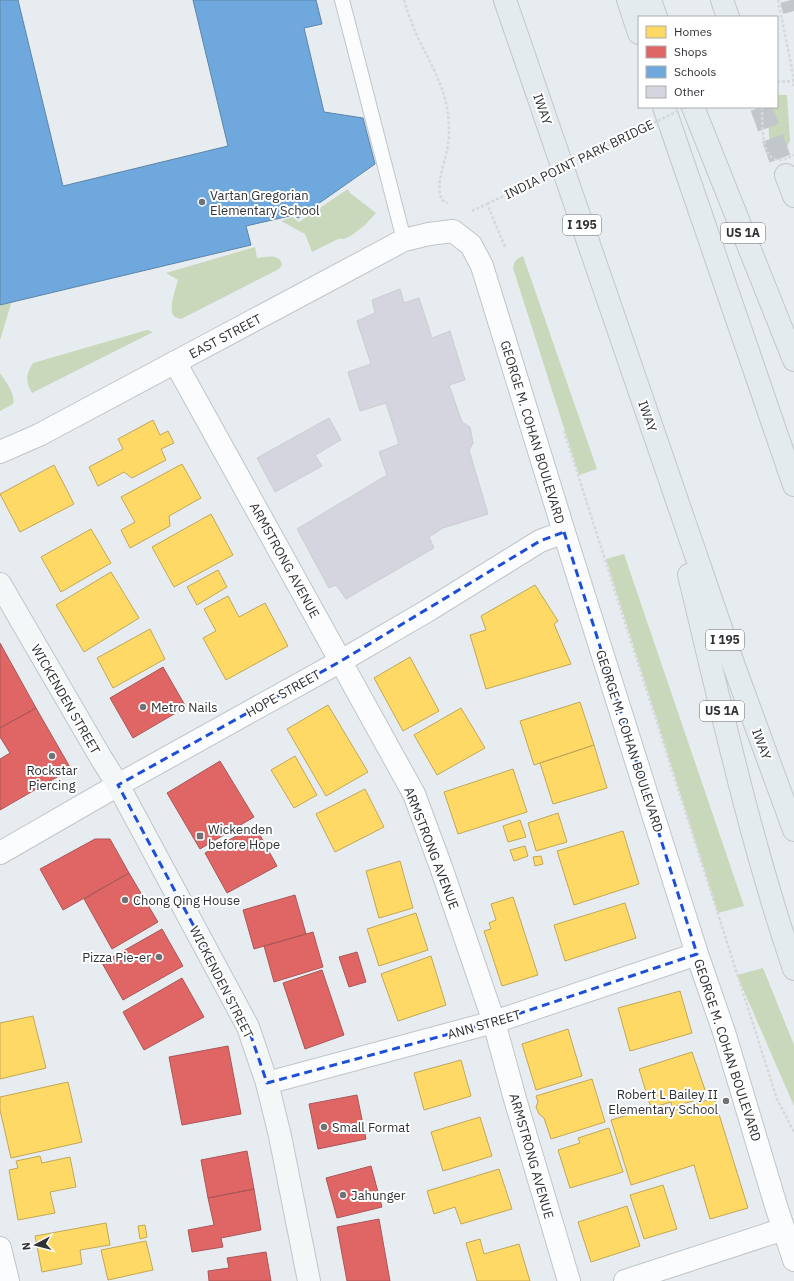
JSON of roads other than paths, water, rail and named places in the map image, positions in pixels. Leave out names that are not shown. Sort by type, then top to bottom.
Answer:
[{"type":"highway","name":"IWAY","points":[[505,0],[738,679],[794,830]]},
{"type":"highway","points":[[628,0],[638,30]]},
{"type":"highway","points":[[650,0],[656,16]]},
{"type":"highway","points":[[722,0],[728,16]]},
{"type":"highway","points":[[664,108],[794,485]]},
{"type":"highway","name":"US 1A","points":[[692,108],[794,360]]},
{"type":"highway","points":[[786,175],[794,196]]},
{"type":"highway","name":"US 1A","points":[[659,449],[739,786],[770,895],[794,969]]},
{"type":"main road","name":"WICKENDEN STREET","points":[[0,584],[118,785],[248,1027],[267,1083],[280,1136],[309,1281]]},
{"type":"street","name":"EAST STREET","points":[[0,452],[39,435],[404,240],[430,234],[453,231]]},
{"type":"street","name":"GEORGE M. COHAN BOULEVARD","points":[[453,231],[471,245],[482,266],[697,954],[724,1032],[794,1260]]},
{"type":"street","name":"ARMSTRONG AVENUE","points":[[175,362],[414,794],[441,867],[494,1022],[515,1099],[569,1281]]},
{"type":"street","name":"HOPE STREET","points":[[0,853],[118,785],[341,661],[434,607],[540,541],[564,532]]},
{"type":"street","name":"ANN STREET","points":[[267,1083],[494,1022],[697,954]]},
{"type":"street","points":[[625,1281],[784,1229]]},
{"type":"street","points":[[0,1248],[8,1281]]},
{"type":"lane","points":[[342,0],[404,240]]},
{"type":"tunnel","points":[[791,0],[794,11]]},
{"type":"tunnel","points":[[761,108],[786,175]]},
{"type":"place","name":"Vartan Gregorian Elementary School","points":[[202,202]]},
{"type":"place","name":"Metro Nails","points":[[143,707]]},
{"type":"place","name":"Rockstar Piercing","points":[[52,756]]},
{"type":"place","name":"Wickenden before Hope","points":[[200,836]]},
{"type":"place","name":"Chong Qing House","points":[[125,900]]},
{"type":"place","name":"Pizza Pie-er","points":[[159,957]]},
{"type":"place","name":"Robert L Bailey II Elementary School","points":[[726,1101]]},
{"type":"place","name":"Small Format","points":[[324,1127]]},
{"type":"place","name":"Jahunger","points":[[343,1195]]}]
